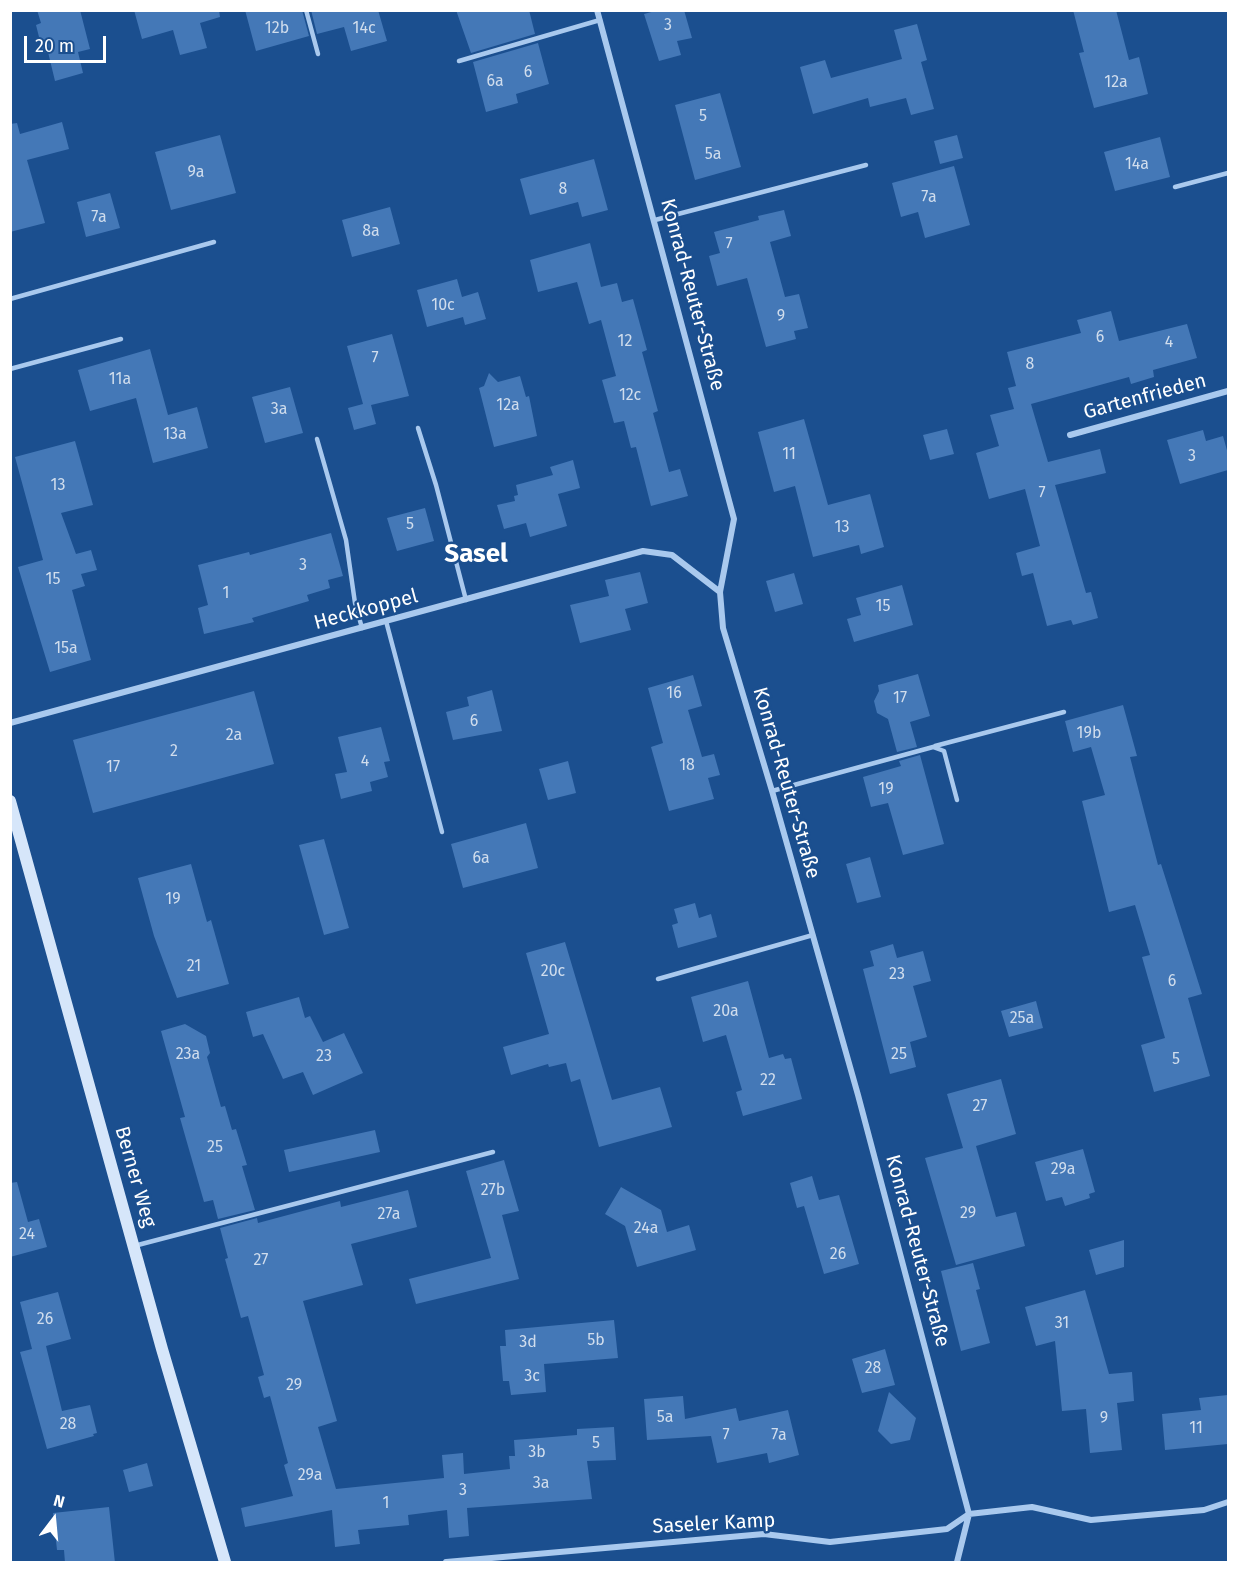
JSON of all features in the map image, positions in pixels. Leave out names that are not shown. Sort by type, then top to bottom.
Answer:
[{"type":"street","name":"Konrad-Reuter-Straße","points":[[597,10],[734,519],[720,592],[723,628],[813,935],[969,1514],[957,1563]]},
{"type":"street","name":"Gartenfrieden","points":[[1070,435],[1228,391]]},
{"type":"street","name":"Heckkoppel","points":[[10,723],[643,551],[672,555],[720,592]]},
{"type":"street","name":"Berner Weg","points":[[10,801],[225,1563]]},
{"type":"street","name":"Saseler Kamp","points":[[446,1563],[764,1534],[830,1542],[948,1529],[969,1514],[1032,1508],[1091,1520],[1204,1510],[1228,1502]]},
{"type":"lane","points":[[306,10],[318,54]]},
{"type":"lane","points":[[459,62],[600,20]]},
{"type":"lane","points":[[655,220],[866,165]]},
{"type":"lane","points":[[1175,187],[1228,173]]},
{"type":"lane","points":[[10,299],[214,242]]},
{"type":"lane","points":[[10,369],[121,339]]},
{"type":"lane","points":[[418,429],[436,485],[466,600]]},
{"type":"lane","points":[[317,439],[346,540],[362,628]]},
{"type":"lane","points":[[386,621],[442,832]]},
{"type":"lane","points":[[772,791],[1064,712]]},
{"type":"lane","points":[[933,747],[944,751],[957,800]]},
{"type":"lane","points":[[658,979],[813,935]]},
{"type":"lane","points":[[134,1246],[493,1152]]},
{"type":"building","points":[[37,10],[80,10],[90,49],[78,52],[83,73],[55,81],[48,52],[43,53],[36,25],[41,23]]},
{"type":"building","points":[[134,10],[219,10],[220,17],[200,23],[207,48],[180,55],[173,30],[142,39]]},
{"type":"building","points":[[245,10],[302,10],[309,36],[256,51]]},
{"type":"building","points":[[311,10],[378,10],[387,41],[351,51],[344,27],[317,34]]},
{"type":"building","points":[[456,10],[529,10],[535,34],[471,53]]},
{"type":"building","points":[[659,10],[684,10],[692,38],[677,41],[681,55],[659,61],[644,14]]},
{"type":"building","points":[[1073,10],[1116,10],[1129,60],[1139,57],[1148,94],[1094,108],[1079,53],[1084,52]]},
{"type":"building","points":[[917,24],[927,60],[921,62],[934,109],[911,115],[906,98],[870,107],[868,98],[813,114],[800,67],[825,60],[831,78],[902,59],[894,30]]},
{"type":"building","points":[[538,43],[549,84],[516,94],[518,103],[486,112],[473,62]]},
{"type":"building","points":[[720,93],[741,167],[695,180],[675,105]]},
{"type":"building","points":[[62,122],[69,149],[27,160],[45,223],[10,232],[10,124],[17,123],[20,134]]},
{"type":"building","points":[[220,135],[236,193],[171,210],[155,152]]},
{"type":"building","points":[[957,135],[963,158],[940,164],[934,141]]},
{"type":"building","points":[[1160,137],[1170,177],[1115,191],[1104,152]]},
{"type":"building","points":[[594,159],[608,210],[582,217],[578,202],[530,215],[520,179]]},
{"type":"building","points":[[954,166],[970,225],[925,238],[918,212],[901,217],[892,183]]},
{"type":"building","points":[[110,193],[120,228],[86,237],[77,202]]},
{"type":"building","points":[[390,207],[400,244],[352,257],[342,220]]},
{"type":"building","points":[[784,210],[791,236],[770,242],[785,297],[799,294],[808,328],[794,331],[796,339],[766,347],[747,278],[717,286],[709,256],[720,253],[714,232],[759,220],[758,216]]},
{"type":"building","points":[[590,243],[601,287],[617,283],[622,302],[633,299],[647,350],[642,352],[658,411],[653,413],[669,472],[680,469],[688,496],[651,506],[636,447],[631,448],[624,421],[614,423],[602,380],[616,376],[601,320],[589,324],[577,282],[538,292],[530,260]]},
{"type":"building","points":[[457,279],[462,297],[478,292],[486,319],[465,325],[463,317],[427,327],[417,290]]},
{"type":"building","points":[[1111,311],[1119,341],[1187,324],[1197,358],[1153,370],[1154,377],[1131,384],[1129,377],[1031,404],[1048,462],[1100,449],[1106,473],[1055,485],[1086,593],[1091,592],[1098,618],[1073,625],[1071,620],[1047,626],[1033,573],[1022,576],[1016,553],[1040,546],[1025,489],[989,499],[976,453],[999,446],[990,415],[1014,409],[1008,388],[1016,386],[1007,352],[1081,333],[1077,320]]},
{"type":"building","points":[[392,334],[409,396],[371,405],[376,424],[354,430],[348,408],[363,404],[347,346]]},
{"type":"building","points":[[150,349],[168,415],[197,407],[208,448],[153,463],[136,398],[90,411],[78,370]]},
{"type":"building","points":[[489,373],[498,382],[520,376],[526,397],[529,396],[537,436],[494,447],[479,388],[484,386]]},
{"type":"building","points":[[290,387],[303,433],[265,443],[252,397]]},
{"type":"building","points":[[804,419],[828,505],[870,494],[884,547],[861,554],[859,545],[813,557],[795,486],[774,492],[758,432]]},
{"type":"building","points":[[947,429],[954,454],[930,460],[923,435]]},
{"type":"building","points":[[1203,430],[1206,441],[1223,436],[1228,454],[1228,470],[1180,484],[1167,440]]},
{"type":"building","points":[[75,441],[93,505],[61,513],[76,554],[91,550],[97,570],[81,574],[85,586],[72,590],[91,660],[50,672],[18,567],[43,560],[15,457]]},
{"type":"building","points":[[573,460],[580,488],[558,494],[567,526],[530,537],[526,523],[504,529],[497,505],[515,501],[514,496],[518,495],[516,485],[553,475],[550,467]]},
{"type":"building","points":[[425,508],[434,541],[397,551],[387,518]]},
{"type":"building","points":[[331,533],[343,576],[328,580],[330,588],[307,595],[309,601],[252,618],[254,622],[204,634],[198,608],[208,605],[198,565],[249,552],[250,555]]},
{"type":"building","points":[[640,572],[648,603],[625,609],[631,630],[580,643],[570,605],[609,596],[605,580]]},
{"type":"building","points":[[794,573],[803,604],[775,612],[766,581]]},
{"type":"building","points":[[902,585],[913,625],[854,642],[847,619],[861,615],[856,598]]},
{"type":"building","points":[[918,674],[930,716],[910,722],[917,747],[897,752],[888,719],[877,713],[874,701],[879,691],[878,685]]},
{"type":"building","points":[[693,675],[702,706],[688,710],[702,757],[714,754],[720,775],[708,778],[714,799],[669,811],[651,747],[663,743],[648,688]]},
{"type":"building","points":[[492,690],[502,731],[453,740],[446,712],[469,706],[467,697]]},
{"type":"building","points":[[254,691],[274,764],[93,813],[73,740]]},
{"type":"building","points":[[1123,705],[1137,756],[1130,757],[1158,865],[1161,864],[1202,994],[1188,998],[1210,1076],[1154,1092],[1141,1045],[1165,1038],[1142,957],[1150,955],[1135,905],[1109,912],[1082,801],[1105,795],[1091,747],[1073,752],[1065,721]]},
{"type":"building","points":[[381,727],[390,761],[384,762],[388,777],[370,782],[372,791],[341,799],[335,774],[347,772],[338,737]]},
{"type":"building","points":[[920,755],[944,844],[903,855],[888,803],[871,807],[863,777],[901,766],[899,761]]},
{"type":"building","points":[[568,761],[576,793],[548,800],[539,769]]},
{"type":"building","points":[[526,823],[538,868],[463,888],[451,844]]},
{"type":"building","points":[[324,839],[349,928],[324,935],[299,845]]},
{"type":"building","points":[[870,857],[881,897],[857,903],[846,864]]},
{"type":"building","points":[[191,864],[207,922],[211,920],[229,984],[177,998],[154,936],[138,878]]},
{"type":"building","points":[[695,903],[699,918],[711,914],[717,937],[678,948],[672,925],[678,923],[674,909]]},
{"type":"building","points":[[565,942],[612,1100],[660,1087],[672,1127],[599,1147],[580,1079],[571,1082],[566,1063],[549,1067],[548,1064],[511,1075],[503,1047],[549,1034],[526,953]]},
{"type":"building","points":[[893,944],[897,958],[923,951],[931,981],[913,986],[927,1037],[910,1042],[916,1067],[890,1074],[863,969],[874,966],[870,951]]},
{"type":"building","points":[[748,981],[769,1058],[783,1054],[785,1059],[791,1058],[802,1099],[743,1116],[736,1092],[742,1090],[726,1035],[703,1042],[691,997]]},
{"type":"building","points":[[299,997],[305,1018],[310,1016],[323,1042],[344,1033],[363,1073],[313,1095],[303,1072],[283,1079],[263,1034],[253,1037],[246,1012]]},
{"type":"building","points":[[1036,1001],[1043,1028],[1009,1037],[1001,1011]]},
{"type":"building","points":[[185,1024],[206,1036],[210,1053],[207,1057],[221,1107],[225,1106],[232,1130],[236,1129],[247,1165],[242,1166],[255,1210],[218,1219],[213,1200],[204,1202],[180,1118],[185,1117],[161,1031]]},
{"type":"building","points":[[1001,1079],[1016,1134],[976,1146],[996,1217],[1016,1212],[1025,1246],[956,1265],[925,1158],[963,1148],[947,1094]]},
{"type":"building","points":[[375,1130],[380,1152],[289,1172],[284,1150]]},
{"type":"building","points":[[1083,1149],[1095,1192],[1089,1194],[1090,1198],[1065,1206],[1062,1197],[1046,1201],[1035,1162]]},
{"type":"building","points":[[504,1160],[519,1211],[502,1215],[519,1279],[416,1304],[409,1279],[491,1258],[466,1171]]},
{"type":"building","points":[[812,1176],[819,1200],[839,1195],[859,1264],[824,1274],[804,1206],[797,1208],[790,1183]]},
{"type":"building","points":[[17,1182],[28,1222],[39,1219],[47,1247],[10,1257],[10,1183]]},
{"type":"building","points":[[621,1187],[661,1210],[667,1232],[689,1225],[696,1250],[637,1267],[625,1226],[605,1214]]},
{"type":"building","points":[[408,1190],[417,1227],[351,1244],[363,1285],[303,1301],[337,1421],[318,1427],[336,1489],[444,1478],[442,1455],[463,1453],[464,1474],[510,1469],[509,1456],[515,1456],[514,1440],[577,1435],[577,1429],[614,1427],[616,1460],[587,1461],[592,1499],[467,1508],[469,1536],[449,1538],[447,1510],[408,1515],[409,1525],[358,1530],[360,1544],[335,1547],[332,1510],[245,1527],[241,1508],[293,1496],[284,1465],[288,1463],[270,1396],[264,1398],[258,1377],[264,1375],[248,1316],[241,1318],[225,1259],[228,1258],[220,1228],[257,1218],[258,1223],[340,1201],[341,1207]]},
{"type":"building","points":[[1124,1240],[1124,1267],[1096,1275],[1089,1250]]},
{"type":"building","points":[[973,1263],[980,1289],[976,1290],[990,1343],[961,1351],[941,1271]]},
{"type":"building","points":[[1085,1290],[1109,1374],[1132,1372],[1134,1401],[1117,1403],[1122,1450],[1090,1453],[1086,1409],[1062,1411],[1055,1341],[1036,1346],[1025,1307]]},
{"type":"building","points":[[58,1292],[71,1339],[46,1346],[62,1411],[90,1405],[97,1433],[93,1434],[94,1436],[47,1449],[20,1352],[32,1349],[20,1302]]},
{"type":"building","points":[[614,1320],[618,1358],[544,1364],[546,1392],[511,1395],[509,1381],[503,1381],[500,1346],[506,1346],[505,1330]]},
{"type":"building","points":[[885,1349],[895,1385],[862,1393],[852,1359]]},
{"type":"building","points":[[889,1392],[916,1418],[910,1440],[891,1444],[878,1431]]},
{"type":"building","points":[[1228,1395],[1228,1444],[1165,1450],[1162,1414],[1201,1410],[1199,1398]]},
{"type":"building","points":[[683,1396],[685,1419],[736,1408],[739,1421],[788,1410],[799,1455],[769,1463],[767,1453],[717,1463],[711,1436],[647,1440],[644,1399]]},
{"type":"building","points":[[147,1463],[153,1486],[129,1492],[123,1470]]},
{"type":"building","points":[[109,1507],[115,1563],[65,1563],[64,1550],[57,1550],[53,1513]]},
{"type":"district","name":"Sasel","points":[[476,555]]}]
